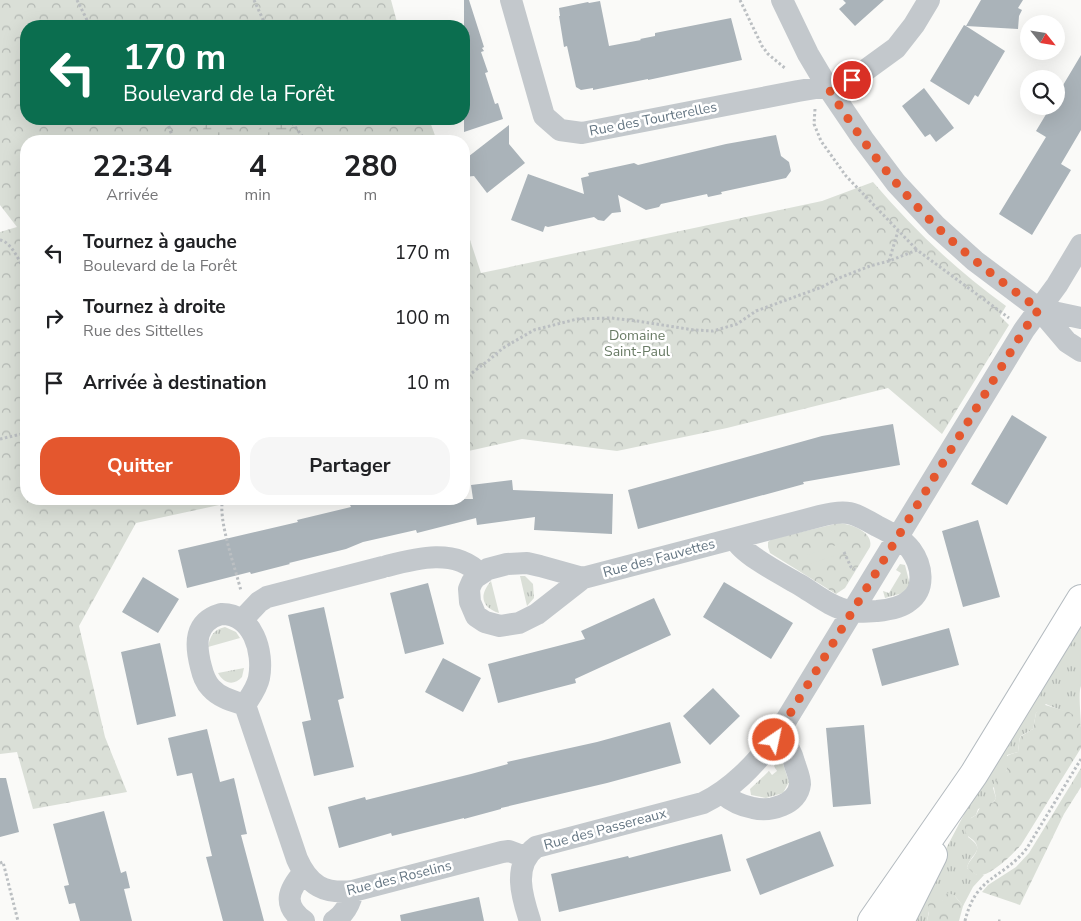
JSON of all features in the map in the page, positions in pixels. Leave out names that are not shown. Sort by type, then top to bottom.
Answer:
[{"type":"street","name":"Rue des Tourterelles","points":[[511,0],[544,116],[560,130],[582,134],[839,85],[852,80],[896,48],[929,0]]},
{"type":"street","points":[[782,0],[808,54],[827,86],[884,168],[936,226],[975,261],[1039,309],[1067,342],[1081,352]]},
{"type":"street","name":"Rue des Passereaux","points":[[525,857],[529,852],[542,844],[703,803],[722,793],[753,765],[778,734],[1024,330],[1057,285],[1081,245]]},
{"type":"street","points":[[1039,309],[1081,318]]},
{"type":"street","name":"Rue des Fauvettes","points":[[583,578],[522,563],[502,565],[488,569],[472,582],[469,589],[473,610],[476,616],[485,622],[500,626],[514,624],[537,614],[583,578],[835,512],[846,511],[897,538]]},
{"type":"street","points":[[735,538],[741,547],[757,559],[827,602],[852,612],[895,608],[910,601],[917,592],[921,581],[916,557],[897,538]]},
{"type":"street","points":[[242,620],[267,597],[412,560],[446,558],[468,564],[480,574]]},
{"type":"street","points":[[872,921],[974,774],[1081,599]]},
{"type":"street","points":[[228,614],[242,620],[255,637],[260,664],[259,680],[245,705],[218,694],[207,684],[200,664],[197,643],[200,629],[208,619],[214,616],[228,614]]},
{"type":"street","name":"Rue des Roselins","points":[[245,705],[297,859],[312,882],[322,888],[336,893],[353,891],[509,851],[525,857]]},
{"type":"street","points":[[722,793],[739,803],[760,810],[780,806],[794,797],[800,784],[799,776],[790,749],[778,734]]},
{"type":"street","points":[[900,921],[974,774]]},
{"type":"street","points":[[525,857],[521,880],[530,921]]},
{"type":"street","points":[[304,872],[292,887],[289,899],[294,910],[304,921]]},
{"type":"street","points":[[334,921],[348,907],[353,891]]},
{"type":"path","points":[[77,0],[87,20]]},
{"type":"path","points":[[254,0],[263,20]]},
{"type":"path","points":[[740,0],[762,46],[768,54],[786,69]]},
{"type":"path","points":[[815,109],[814,124],[821,141],[846,176],[917,250],[1009,319]]},
{"type":"path","points":[[294,125],[301,135]]},
{"type":"path","points":[[889,261],[898,231]]},
{"type":"path","points":[[0,240],[4,240],[9,245],[20,263]]},
{"type":"path","points":[[470,374],[503,348],[534,330],[577,320],[611,318],[713,331],[737,324],[756,311],[822,287],[839,278],[917,250]]},
{"type":"path","points":[[0,439],[20,434]]},
{"type":"path","points":[[221,505],[222,518],[242,595]]},
{"type":"path","points":[[844,552],[851,568]]},
{"type":"path","points":[[965,921],[969,906],[978,889],[1020,858],[1081,759]]},
{"type":"path","points":[[0,863],[3,862],[18,921]]},
{"type":"path","points":[[998,921],[1004,921]]},
{"type":"green space","points":[[0,0],[391,0],[396,20],[20,20],[20,125],[431,125],[435,135],[20,135],[20,505],[219,505],[136,523],[79,626],[105,737],[127,792],[33,809],[17,752],[0,754],[0,232],[17,227],[0,205]]},
{"type":"green space","points":[[206,125],[228,125],[242,135],[201,135]]},
{"type":"green space","points":[[263,125],[285,125],[287,128],[286,135],[250,135],[257,132]]},
{"type":"green space","name":"Domaine Saint-Paul","points":[[873,182],[936,248],[1006,306],[1000,316],[1009,325],[942,434],[888,388],[727,428],[617,451],[522,439],[470,451],[470,240],[481,273],[822,201]]},
{"type":"green space","points":[[839,523],[849,525],[865,533],[869,537],[870,547],[845,588],[836,594],[770,553],[768,542],[772,539]]},
{"type":"green space","points":[[848,541],[851,550],[810,564],[807,555]]},
{"type":"green space","points":[[900,564],[905,565],[910,585],[903,593],[885,598],[883,591],[889,593],[901,573],[896,570]]},
{"type":"green space","points":[[520,576],[525,576],[533,584],[534,598],[527,606]]},
{"type":"green space","points":[[491,581],[499,613],[488,607],[484,600],[485,591]]},
{"type":"green space","points":[[1081,624],[1081,727],[1079,722],[1071,715],[1046,704],[1036,713],[1033,729],[1020,737],[1018,752],[1007,755],[1008,769],[993,788],[996,798],[993,803],[978,809],[976,815],[971,818],[968,837],[977,846],[977,849],[967,868],[977,875],[984,875],[973,887],[963,906],[954,895],[942,901],[931,901],[927,921],[908,921],[970,803]]},
{"type":"green space","points":[[225,627],[236,632],[240,638],[208,647],[213,634]]},
{"type":"green space","points":[[244,668],[242,677],[232,683],[223,680],[218,673]]},
{"type":"green space","points":[[1042,704],[1069,712],[1078,718],[1081,727],[1081,748],[1021,845],[994,869],[988,873],[977,875],[967,868],[977,846],[974,840],[967,835],[965,822],[976,815],[983,802],[993,803],[996,798],[994,783],[1008,769],[1005,761],[1008,755],[1018,752],[1020,737],[1033,729],[1036,713]]},
{"type":"green space","points":[[777,762],[783,764],[789,782],[783,793],[766,798],[751,795],[750,789],[769,771],[772,775],[777,771],[774,766]]},
{"type":"green space","points":[[1081,768],[1081,787],[1064,814],[1020,905],[982,892],[988,885],[1016,867],[1029,853]]},
{"type":"green space","points":[[948,893],[954,895],[963,906],[959,921],[927,921],[928,905],[931,901],[942,901],[944,895]]},
{"type":"building","points":[[464,0],[469,0],[484,47],[482,48],[484,51],[481,52],[488,72],[485,73],[495,104],[498,103],[503,119],[464,132],[464,125],[470,125],[470,20],[464,20]]},
{"type":"building","points":[[843,0],[884,0],[855,26],[839,9],[846,3]]},
{"type":"building","points":[[981,0],[1023,0],[1018,8],[1022,10],[1019,16],[1018,29],[966,26]]},
{"type":"building","points":[[600,1],[609,46],[641,40],[655,36],[655,33],[731,18],[742,60],[648,80],[593,90],[593,88],[581,90],[576,87],[567,46],[564,47],[559,8]]},
{"type":"building","points":[[964,25],[1005,51],[978,97],[975,95],[969,105],[930,81]]},
{"type":"building","points":[[1081,55],[1081,130],[1061,164],[1071,170],[1032,235],[999,214],[1046,137],[1036,131],[1046,115],[1065,115],[1065,82]]},
{"type":"building","points":[[924,88],[954,128],[936,142],[930,134],[925,137],[902,106]]},
{"type":"building","points":[[509,125],[509,144],[525,163],[487,193],[474,176],[470,176],[470,155]]},
{"type":"building","points":[[776,135],[781,156],[789,162],[791,171],[786,178],[721,192],[722,194],[708,197],[707,194],[661,204],[659,207],[646,210],[618,195],[621,212],[612,213],[604,221],[594,217],[548,227],[545,226],[543,232],[511,220],[528,174],[584,194],[581,178],[589,176],[588,173],[634,163],[638,165],[726,144]]},
{"type":"building","points":[[1012,415],[1047,437],[1007,505],[971,484]]},
{"type":"building","points":[[893,424],[900,465],[803,482],[804,484],[638,529],[628,490],[822,436]]},
{"type":"building","points":[[512,480],[513,490],[613,494],[612,534],[534,530],[535,517],[477,525],[476,518],[417,533],[416,530],[363,542],[346,549],[290,564],[187,588],[178,550],[298,522],[297,520],[351,507],[350,505],[470,505],[470,499],[473,499],[471,485]]},
{"type":"building","points":[[978,520],[1000,597],[963,607],[942,531]]},
{"type":"building","points":[[143,577],[179,599],[158,633],[122,612]]},
{"type":"building","points":[[724,582],[793,623],[771,659],[703,617]]},
{"type":"building","points":[[428,583],[444,644],[405,654],[390,593]]},
{"type":"building","points":[[654,598],[671,635],[575,679],[576,683],[498,703],[488,664],[585,639],[581,631]]},
{"type":"building","points":[[324,607],[344,698],[338,700],[354,767],[314,776],[302,722],[311,720],[288,615]]},
{"type":"building","points":[[949,628],[959,665],[882,686],[872,649]]},
{"type":"building","points":[[160,643],[176,716],[137,725],[121,652]]},
{"type":"building","points":[[443,658],[481,678],[463,712],[425,692]]},
{"type":"building","points":[[713,688],[740,716],[710,745],[683,716]]},
{"type":"building","points":[[670,722],[681,763],[464,819],[392,836],[391,833],[339,848],[328,807],[365,797],[366,800],[471,774],[508,764],[507,762],[597,742]]},
{"type":"building","points":[[864,725],[871,804],[833,807],[826,728]]},
{"type":"building","points":[[207,729],[220,782],[234,778],[247,834],[241,835],[264,921],[223,921],[206,857],[212,856],[192,773],[177,776],[168,738]]},
{"type":"building","points":[[0,778],[6,778],[19,832],[0,837]]},
{"type":"building","points":[[104,811],[121,873],[126,871],[130,888],[124,889],[132,921],[80,921],[75,903],[69,904],[64,886],[69,885],[53,824]]},
{"type":"building","points":[[820,831],[834,866],[760,895],[746,859]]},
{"type":"building","points":[[722,834],[731,871],[559,912],[551,874],[628,856],[629,858]]},
{"type":"building","points":[[479,897],[484,921],[401,921],[400,915]]},
{"type":"route","points":[[774,740],[1024,330],[1039,309],[975,261],[936,226],[896,183],[855,128],[827,86],[839,85],[852,80]]}]
